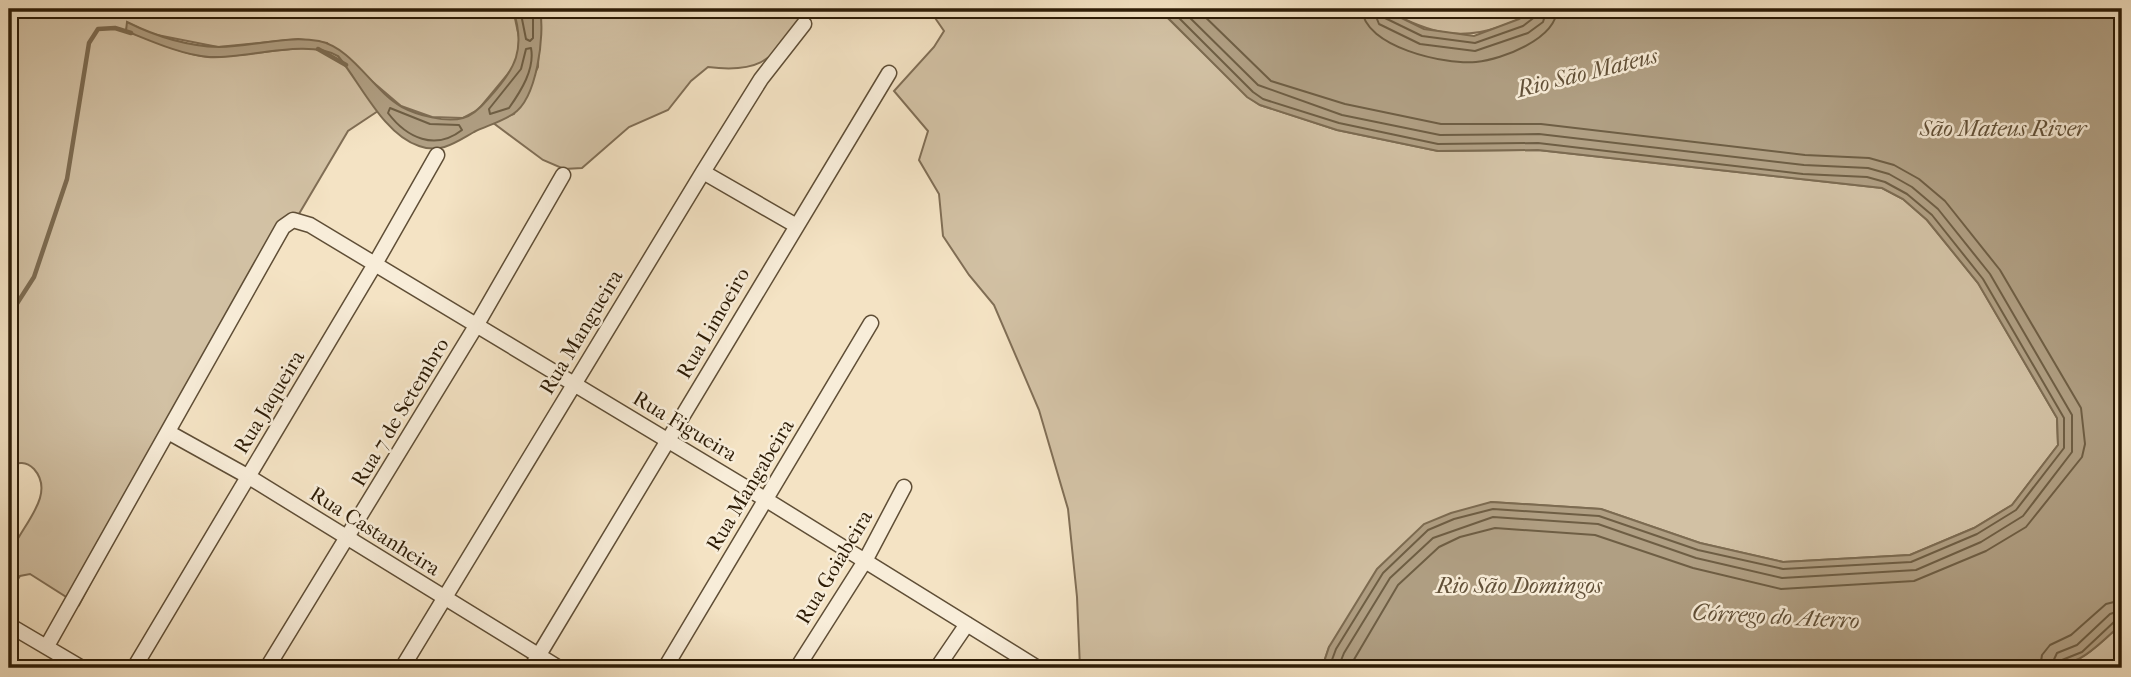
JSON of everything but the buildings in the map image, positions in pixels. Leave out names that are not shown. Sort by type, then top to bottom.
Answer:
[{"type":"street","name":"Rua Mangueira","points":[[402,668],[761,79],[804,24]]},
{"type":"street","name":"Rua Limoeiro","points":[[531,668],[795,225],[889,73]]},
{"type":"street","name":"Rua Jaqueira","points":[[134,668],[437,155]]},
{"type":"street","points":[[703,172],[795,225]]},
{"type":"street","name":"Rua 7 de Setembro","points":[[267,668],[476,326],[563,175]]},
{"type":"street","name":"Rua Figueira","points":[[168,432],[283,228],[293,220],[310,225],[573,386],[669,440],[1036,667]]},
{"type":"street","name":"Rua Mangabeira","points":[[665,668],[871,323]]},
{"type":"street","points":[[47,646],[168,432]]},
{"type":"street","name":"Rua Castanheira","points":[[168,432],[249,477],[559,668]]},
{"type":"street","name":"Rua Goiabeira","points":[[797,668],[864,561],[904,487]]},
{"type":"street","points":[[937,668],[967,624]]},
{"type":"street","points":[[9,625],[82,668]]},
{"type":"shaded area","points":[[9,9],[513,9],[520,42],[516,64],[478,110],[463,118],[432,117],[401,106],[327,43],[298,39],[218,47],[152,34],[128,23],[126,31],[177,50],[208,57],[306,48],[331,52],[352,70],[378,111],[348,131],[176,422],[79,605],[30,574],[20,576],[9,593],[9,559],[33,514],[41,491],[40,480],[31,466],[22,463],[9,466]]},
{"type":"shaded area","points":[[540,9],[812,9],[770,56],[746,67],[708,67],[691,81],[668,110],[629,127],[582,168],[564,169],[543,160],[492,122],[514,114],[538,67]]},
{"type":"shaded area","points":[[924,9],[1083,9],[1094,18],[1101,18],[1105,9],[1162,9],[1248,97],[1260,105],[1337,130],[1438,151],[1538,150],[1882,188],[1903,199],[1927,220],[1978,283],[2057,418],[2058,445],[2012,505],[1974,528],[1910,555],[1783,562],[1700,543],[1601,509],[1491,502],[1329,647],[1322,668],[1080,668],[1077,597],[1068,509],[1039,410],[994,305],[969,275],[943,236],[939,194],[919,160],[928,131],[894,91],[934,47],[944,31],[931,12]]},
{"type":"shaded area","points":[[1383,9],[1533,9],[1522,18],[1482,32],[1453,34],[1426,28]]},
{"type":"shaded area","points":[[2122,624],[2122,668],[2041,668],[2068,663],[2086,655]]},
{"type":"water","points":[[513,9],[540,9],[540,50],[528,95],[521,106],[508,117],[448,146],[434,149],[406,140],[395,131],[374,107],[338,56],[325,51],[293,49],[224,57],[199,56],[177,51],[126,31],[127,22],[172,39],[219,47],[294,39],[319,41],[342,52],[402,107],[415,113],[448,120],[474,113],[498,88],[512,68],[519,36]]},
{"type":"water","name":"São Mateus River","points":[[1162,9],[1383,9],[1424,29],[1474,36],[1519,19],[1533,9],[2122,9],[2122,624],[2086,655],[2068,663],[2041,668],[1322,668],[1329,647],[1377,569],[1424,524],[1451,513],[1491,502],[1601,509],[1700,543],[1783,562],[1910,555],[1974,528],[2012,505],[2058,445],[2057,418],[1978,283],[1927,220],[1903,199],[1882,188],[1538,150],[1438,151],[1337,130],[1260,105],[1247,97]]},
{"type":"waterway","points":[[9,316],[34,277],[67,179],[89,43],[98,29],[115,28],[131,33]]},
{"type":"waterway","points":[[318,49],[346,65]]},
{"type":"water label","name":"Rio São Mateus","points":[[1587,72]]},
{"type":"water label","name":"Rio São Domingos","points":[[1519,585]]},
{"type":"water label","name":"Córrego do Aterro","points":[[1776,616]]}]
